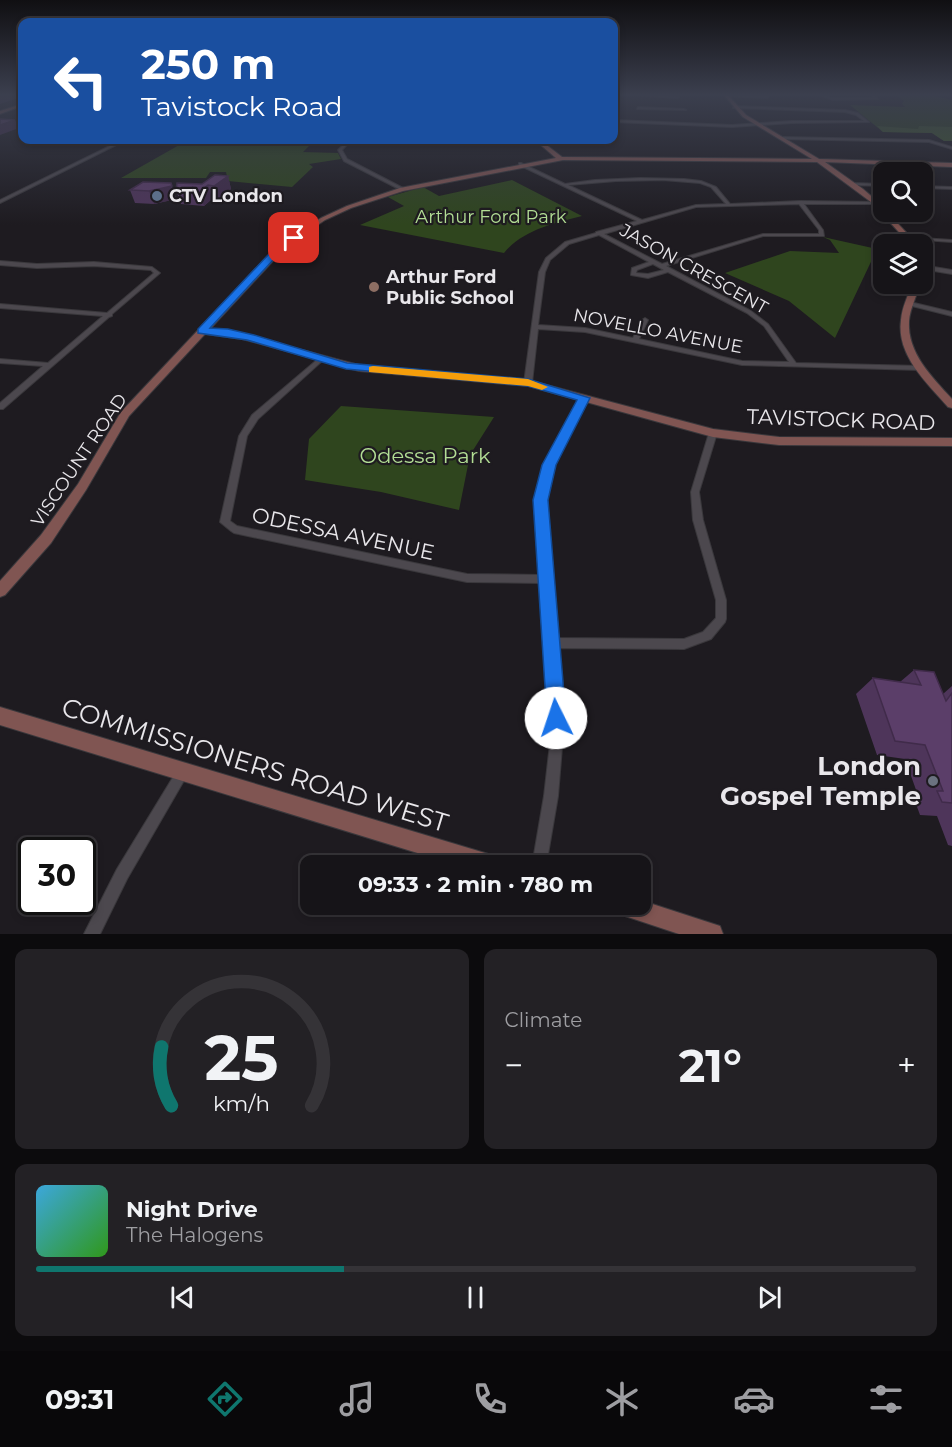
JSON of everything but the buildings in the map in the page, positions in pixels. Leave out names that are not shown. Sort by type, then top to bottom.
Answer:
[{"type":"street","points":[[783,138],[929,141],[952,148]]},
{"type":"street","points":[[783,138],[873,201]]},
{"type":"street","points":[[0,202],[116,144]]},
{"type":"street","points":[[345,144],[340,150],[345,160],[402,189]]},
{"type":"street","points":[[542,144],[560,158]]},
{"type":"street","name":"VISCOUNT ROAD","points":[[0,591],[46,539],[82,487],[125,414],[283,245],[323,219],[370,198],[402,189],[520,164],[560,158],[952,165]]},
{"type":"street","points":[[520,164],[639,221]]},
{"type":"street","points":[[564,185],[611,179],[693,182],[712,186],[728,203]]},
{"type":"street","points":[[852,184],[873,185]]},
{"type":"street","points":[[933,187],[952,188]]},
{"type":"street","points":[[653,262],[634,269],[633,274],[648,276],[756,237],[822,235],[821,230],[800,202]]},
{"type":"street","points":[[528,383],[542,272],[548,259],[567,243],[696,206],[728,203],[873,203]]},
{"type":"street","points":[[894,222],[905,234]]},
{"type":"street","name":"JASON CRESCENT","points":[[598,233],[749,312],[766,325],[794,364]]},
{"type":"street","points":[[933,241],[952,241]]},
{"type":"street","points":[[0,263],[37,266],[94,264],[152,269],[157,273],[0,407]]},
{"type":"street","points":[[933,269],[952,272]]},
{"type":"street","points":[[913,294],[905,319],[906,340],[920,368],[952,405]]},
{"type":"street","points":[[910,304],[952,314]]},
{"type":"street","points":[[0,306],[110,315]]},
{"type":"street","points":[[635,340],[645,320]]},
{"type":"street","name":"NOVELLO AVENUE","points":[[535,327],[585,330],[713,359],[742,363],[920,368]]},
{"type":"street","name":"TAVISTOCK ROAD","points":[[202,331],[228,332],[320,360],[359,368],[528,383],[713,433],[779,441],[952,442]]},
{"type":"street","name":"ODESSA AVENUE","points":[[320,360],[255,417],[243,436],[225,522],[234,529],[467,578],[545,579]]},
{"type":"street","points":[[0,361],[50,365]]},
{"type":"street","points":[[541,855],[551,796],[557,735],[540,500],[549,465],[584,398]]},
{"type":"street","points":[[549,643],[684,644],[707,636],[721,619],[721,600],[698,520],[695,492],[713,433]]},
{"type":"street","name":"COMMISSIONERS ROAD WEST","points":[[0,716],[458,855]]},
{"type":"street","points":[[92,934],[122,874],[182,773]]},
{"type":"street","points":[[651,914],[712,934]]},
{"type":"green space","points":[[939,138],[952,138],[952,141],[944,141]]},
{"type":"green space","points":[[939,138],[952,138],[952,141],[944,141]]},
{"type":"green space","points":[[181,144],[311,144],[303,152],[338,153],[341,159],[309,164],[313,167],[292,187],[228,181],[226,172],[210,172],[206,178],[121,178]]},
{"type":"green space","name":"Arthur Ford Park","points":[[512,180],[582,216],[530,233],[520,238],[504,253],[360,225],[404,206],[388,197],[423,187],[439,196]]},
{"type":"green space","points":[[823,237],[873,248],[873,257],[835,338],[789,301],[725,273],[790,251],[839,253],[830,240]]},
{"type":"green space","name":"Odessa Park","points":[[341,406],[494,417],[470,455],[459,510],[381,492],[305,480],[309,439]]},
{"type":"slow traffic","points":[[373,369],[528,383],[542,387]]},
{"type":"place","name":"CTV London","points":[[157,196]]},
{"type":"place","name":"Arthur Ford Public School","points":[[374,287]]},
{"type":"place","name":"London Gospel Temple","points":[[933,781]]},
{"type":"route","points":[[294,238],[271,257],[202,331],[228,332],[250,337],[333,364],[528,383],[584,398],[549,465],[540,500],[556,718]]}]
